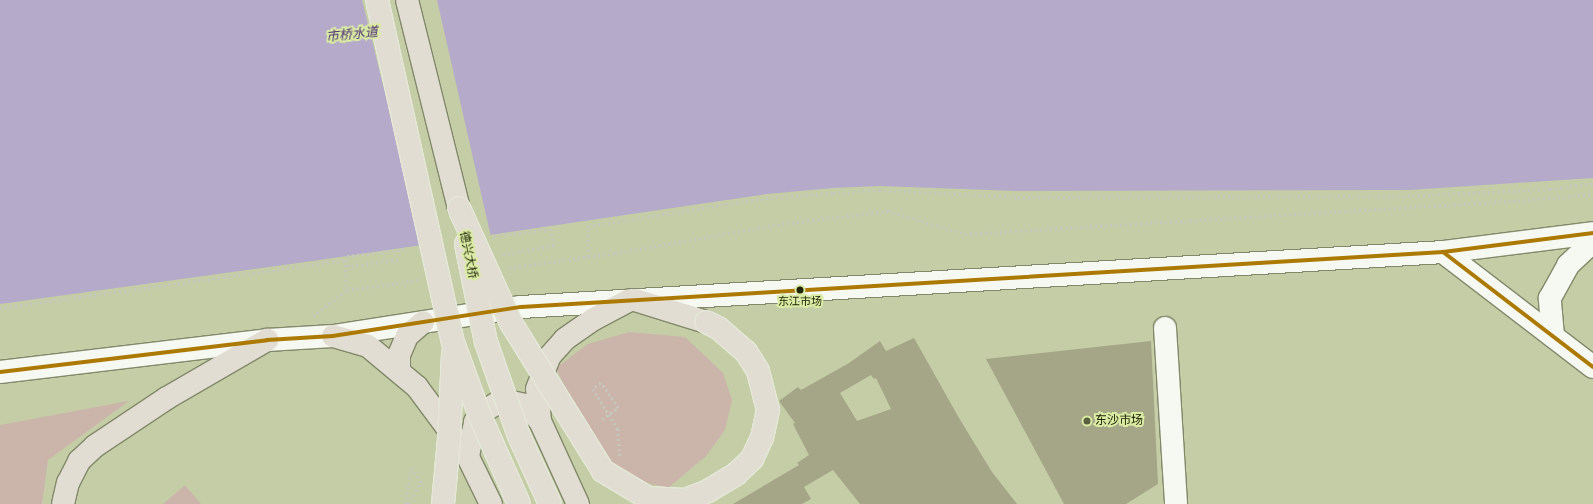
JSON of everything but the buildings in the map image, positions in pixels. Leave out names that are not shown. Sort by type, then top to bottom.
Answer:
[{"type":"main road","points":[[377,0],[453,342],[480,416],[519,504]]},
{"type":"main road","name":"德兴大桥","points":[[406,0],[459,208],[486,342],[519,436],[550,504]]},
{"type":"main road","points":[[459,208],[511,323],[603,471],[648,498],[685,500],[708,491],[736,474],[752,458],[762,438],[768,410],[758,371],[746,352],[718,328],[706,322],[632,300],[594,319],[565,339],[549,357],[537,389],[540,421]]},
{"type":"main road","points":[[399,370],[399,355],[407,336],[423,322]]},
{"type":"main road","points":[[333,336],[368,346],[417,386],[468,456],[491,504]]},
{"type":"main road","points":[[63,504],[68,483],[79,461],[95,446],[167,398],[267,340]]},
{"type":"main road","points":[[442,504],[449,439],[453,342]]},
{"type":"main road","points":[[468,456],[475,422],[486,410],[502,400],[525,405],[540,421],[578,504]]},
{"type":"street","points":[[0,372],[267,340],[333,336],[521,307],[1443,252],[1593,233]]},
{"type":"street","points":[[1554,336],[1550,298],[1568,265],[1593,242]]},
{"type":"street","points":[[1443,252],[1593,367]]},
{"type":"street","points":[[1166,328],[1176,504]]},
{"type":"path","points":[[588,257],[588,226],[766,198],[833,193],[879,190],[1018,196],[1408,196],[1550,189],[1593,183]]},
{"type":"path","points":[[503,269],[588,257],[782,224],[888,211],[965,234],[1513,202],[1593,194]]},
{"type":"path","points":[[491,237],[551,229],[554,246],[504,255]]},
{"type":"path","points":[[398,260],[348,267],[347,256],[405,249]]},
{"type":"path","points":[[0,308],[345,260],[347,290]]},
{"type":"path","points":[[312,317],[347,290],[425,279]]},
{"type":"path","points":[[602,419],[607,416],[612,412],[618,408],[601,383],[593,389],[606,409],[610,416],[618,429]]},
{"type":"path","points":[[404,504],[411,468]]},
{"type":"path","points":[[408,504],[422,482]]},
{"type":"shaded area","points":[[629,332],[685,337],[723,373],[732,400],[725,430],[706,456],[668,488],[623,477],[600,451],[574,407],[556,368],[588,344]]},
{"type":"shaded area","points":[[129,401],[48,460],[42,504],[0,504],[0,425]]},
{"type":"shaded area","points":[[185,485],[201,504],[163,504]]},
{"type":"water","name":"市桥水道","points":[[0,0],[1593,0],[1593,178],[1409,190],[1018,191],[880,186],[833,188],[767,194],[320,260],[0,304]]},
{"type":"pier","points":[[362,0],[437,0],[491,237],[423,247]]},
{"type":"transit line","points":[[0,372],[267,340],[333,336],[521,307],[1443,252],[1593,233]]},
{"type":"transit line","points":[[1443,252],[1593,367]]},
{"type":"place","name":"东江市场","points":[[800,290]]},
{"type":"place","name":"东沙市场","points":[[1087,421]]}]
